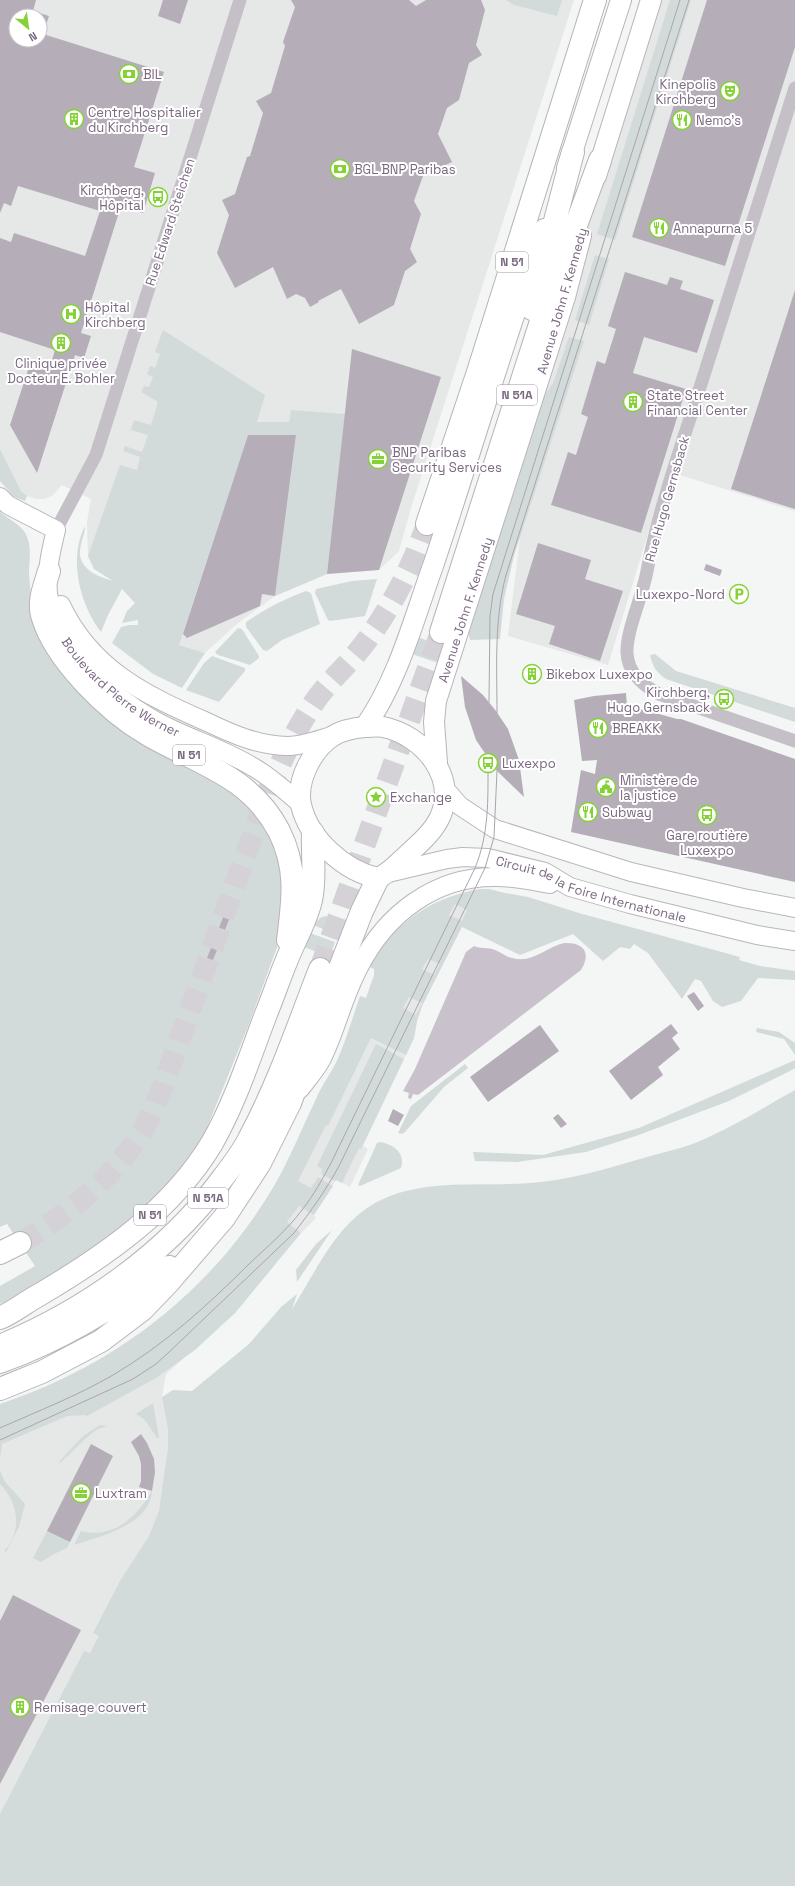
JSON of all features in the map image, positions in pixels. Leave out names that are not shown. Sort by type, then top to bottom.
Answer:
[{"type":"highway","name":"N 51","points":[[428,524],[478,372],[595,0]]},
{"type":"highway","name":"N 51A","points":[[572,152],[532,311],[435,630],[543,315],[600,160]]},
{"type":"highway","name":"N 51","points":[[49,571],[42,593],[42,614],[52,637],[64,655],[91,689],[123,719],[146,734],[168,746],[204,762],[232,779],[253,796],[268,813],[279,831],[288,852],[292,871],[293,899],[286,961]]},
{"type":"highway","name":"N 51","points":[[0,1318],[14,1312],[35,1297],[77,1273],[125,1239],[170,1197],[193,1170],[212,1142],[232,1102],[286,961],[304,922],[311,900],[314,880],[313,833]]},
{"type":"highway","name":"N 51","points":[[0,1388],[42,1372],[101,1340],[142,1310],[168,1283],[224,1218],[260,1163],[290,1103],[362,911],[383,875]]},
{"type":"highway","name":"N 51A","points":[[0,1330],[59,1302],[115,1266],[147,1241],[198,1189],[219,1162],[238,1133],[314,966],[288,1053],[249,1140],[208,1198],[185,1224],[126,1275],[91,1298],[46,1324],[0,1346]]},
{"type":"highway","name":"N 51","points":[[0,1362],[22,1354],[75,1329],[108,1310],[150,1281],[203,1241]]},
{"type":"highway","points":[[0,1253],[20,1243]]},
{"type":"highway","points":[[0,1310],[35,1297]]},
{"type":"main road","name":"N 51","points":[[365,727],[378,708],[401,657],[443,534],[516,306],[572,152],[621,0]]},
{"type":"main road","name":"Avenue John F. Kennedy","points":[[437,763],[434,722],[436,701],[565,297],[600,160],[651,0]]},
{"type":"main road","points":[[0,497],[8,505],[56,530]]},
{"type":"main road","name":"Boulevard Pierre Werner","points":[[56,530],[51,550],[48,592],[53,614],[62,633],[86,664],[111,690],[133,707],[155,720],[252,766],[271,778],[301,804]]},
{"type":"main road","name":"Boulevard Pierre Werner","points":[[49,571],[56,594],[66,616],[79,636],[94,655],[119,676],[142,692],[164,704],[230,733],[269,745],[289,746],[332,736]]},
{"type":"main road","name":"N 51","points":[[365,727],[383,727],[411,739],[437,763],[442,775],[445,789],[444,804],[434,828],[383,875],[349,866],[336,857],[313,833],[301,804],[301,786],[306,768],[316,752],[332,736],[348,729],[365,727]]},
{"type":"main road","points":[[445,789],[460,806],[487,826],[495,829],[631,872],[743,898],[795,908]]},
{"type":"main road","name":"Circuit de la Foire Internationale","points":[[383,875],[447,859],[463,857],[488,858],[545,872],[570,887],[666,913],[757,935],[795,941]]},
{"type":"main road","points":[[290,1103],[323,1056],[358,968],[374,941],[400,912],[416,900],[434,890],[470,879],[499,877],[570,887]]},
{"type":"street","name":"Rue Edward Steichen","points":[[56,530],[96,455],[240,0]]},
{"type":"street","name":"Rue Hugo Gernsback","points":[[795,88],[676,464],[649,559],[642,598],[628,638],[627,654],[634,674],[639,681],[659,694],[795,741]]},
{"type":"shaded area","points":[[0,0],[574,0],[411,508],[399,551],[379,570],[327,574],[275,596],[238,623],[205,653],[140,633],[135,603],[118,583],[94,569],[88,556],[87,522],[91,499],[62,485],[52,496],[44,499],[36,499],[27,496],[21,491],[0,449]]},
{"type":"shaded area","points":[[506,0],[562,0],[557,16],[514,5]]},
{"type":"shaded area","points":[[651,0],[795,0],[795,511],[667,471],[608,665],[508,636],[539,381]]},
{"type":"shaded area","points":[[670,0],[691,0],[615,240],[597,234]]},
{"type":"shaded area","points":[[595,255],[609,259],[589,325],[575,320]]},
{"type":"shaded area","points":[[163,330],[265,395],[257,422],[289,422],[291,410],[345,414],[327,574],[275,596],[296,436],[248,435],[179,645],[205,653],[182,688],[153,674],[112,643],[121,627],[138,625],[138,620],[122,623],[127,611],[135,603],[122,589],[101,632],[87,608],[82,595],[77,567],[77,553],[85,526],[80,553],[84,565],[93,573],[113,581],[94,569],[88,556],[120,465],[137,470],[140,457],[123,451],[125,446],[142,452],[148,435],[131,430],[134,420],[151,425],[158,402],[141,392],[144,386],[149,387],[153,377],[147,374],[150,366],[155,368],[160,354],[155,352]]},
{"type":"shaded area","points":[[569,337],[584,341],[514,556],[504,599],[500,639],[470,640],[467,628],[484,584],[542,399],[553,383]]},
{"type":"shaded area","points":[[0,449],[21,491],[27,496],[25,501],[14,497],[0,481]]},
{"type":"shaded area","points":[[0,512],[22,528],[29,542],[29,579],[35,617],[238,792],[270,832],[284,877],[280,939],[249,1024],[202,1140],[160,1195],[104,1244],[15,1298],[0,1304],[0,1286],[35,1266],[7,1224],[0,1227]]},
{"type":"shaded area","points":[[377,579],[365,616],[330,621],[328,620],[315,593],[316,589],[352,581]]},
{"type":"shaded area","points":[[306,591],[311,593],[320,624],[282,640],[267,651],[263,650],[246,627],[246,622],[290,597]]},
{"type":"shaded area","points":[[238,628],[242,629],[259,656],[259,658],[250,665],[218,655],[215,652]]},
{"type":"shaded area","points":[[418,637],[443,647],[438,663],[412,654]]},
{"type":"shaded area","points":[[655,654],[676,671],[795,708],[795,722],[666,679],[654,666],[650,655]]},
{"type":"shaded area","points":[[212,656],[245,668],[245,671],[219,702],[186,690],[204,663]]},
{"type":"shaded area","points":[[480,889],[422,1006],[417,1021],[414,1038],[363,1146],[368,1149],[350,1187],[336,1180],[314,1215],[316,1218],[301,1233],[235,1313],[166,1374],[162,1397],[168,1430],[168,1447],[163,1486],[169,1507],[0,1831],[0,1414],[62,1390],[207,1290],[331,1102],[453,901]]},
{"type":"shaded area","points":[[480,889],[489,889],[528,897],[579,913],[740,957],[739,960],[760,966],[795,971],[795,980],[758,978],[741,1001],[722,1007],[713,1001],[701,981],[695,979],[682,999],[648,953],[634,944],[630,949],[620,947],[603,961],[573,934],[520,955],[462,927],[422,1006],[417,1021],[414,1038],[406,1055],[371,1038],[328,1126],[326,1125],[298,1181],[311,1188],[318,1177],[333,1186],[314,1215],[299,1206],[287,1222],[301,1233],[235,1313],[195,1350],[156,1378],[87,1416],[67,1416],[2,1444],[0,1458],[0,1404],[42,1388],[83,1368],[121,1346],[157,1320],[190,1291],[221,1259],[249,1224],[274,1186],[291,1154],[318,1093],[337,1062],[360,996],[366,998],[374,975],[374,969],[370,967],[380,951],[391,937],[416,914],[445,899]],"holes":[[[455,904],[467,910],[462,921],[449,915]],[[428,959],[440,964],[434,975],[422,969]],[[409,997],[422,1003],[416,1015],[403,1008]]]},
{"type":"shaded area","points":[[325,916],[335,920],[339,929],[338,935],[313,925],[320,918]]},
{"type":"shaded area","points":[[310,933],[335,942],[330,957],[304,947]]},
{"type":"shaded area","points":[[564,943],[576,944],[584,949],[586,958],[581,970],[418,1095],[413,1094],[411,1099],[408,1098],[409,1093],[403,1091],[415,1069],[466,952],[474,946],[492,949],[512,958],[526,959]]},
{"type":"shaded area","points":[[757,1028],[779,1032],[795,1043],[795,1055],[784,1039],[756,1032]]},
{"type":"shaded area","points":[[376,1044],[404,1059],[361,1149],[359,1148],[342,1183],[321,1174],[322,1169],[317,1166]]},
{"type":"shaded area","points":[[795,1060],[795,1068],[792,1070],[729,1101],[636,1136],[586,1152],[517,1162],[475,1161],[473,1152],[543,1155],[639,1128]]},
{"type":"shaded area","points":[[465,1064],[468,1068],[444,1087],[405,1132],[402,1134],[398,1133],[411,1106]]},
{"type":"shaded area","points":[[795,1090],[795,1886],[0,1886],[0,1814],[84,1651],[90,1653],[99,1636],[93,1633],[120,1581],[149,1536],[159,1511],[168,1447],[168,1430],[162,1397],[173,1390],[192,1391],[249,1344],[281,1307],[297,1294],[292,1309],[320,1262],[341,1232],[353,1219],[367,1208],[383,1199],[401,1192],[420,1188],[460,1184],[521,1184],[568,1178],[595,1172],[705,1139],[734,1125]]},
{"type":"shaded area","points":[[380,1142],[394,1147],[397,1150],[402,1158],[401,1168],[360,1186],[358,1185],[377,1143]]},
{"type":"shaded area","points":[[332,1230],[297,1282],[296,1270],[316,1244]]},
{"type":"shaded area","points":[[153,1403],[159,1438],[157,1438],[145,1420],[136,1414]]},
{"type":"shaded area","points":[[100,1425],[107,1426],[96,1430],[61,1462],[58,1463],[82,1437]]},
{"type":"shaded area","points":[[0,1471],[5,1482],[25,1504],[19,1527],[6,1552],[4,1551],[14,1535],[16,1517],[11,1499],[0,1484]]},
{"type":"shaded area","points":[[152,1491],[149,1503],[143,1513],[134,1521],[110,1533],[74,1545],[81,1531],[93,1533],[104,1532],[123,1524],[139,1509]]},
{"type":"shaded area","points":[[47,1531],[70,1542],[67,1548],[41,1562],[33,1558]]},
{"type":"building","name":"Centre Hospitalier du Kirchberg","points":[[0,0],[36,0],[34,8],[8,8],[8,48],[48,48],[48,36],[164,72],[134,167],[155,173],[143,213],[121,206],[81,333],[91,336],[84,358],[75,355],[37,473],[10,425],[31,361],[50,367],[55,350],[0,332],[0,238],[11,242],[14,233],[85,256],[100,211],[18,186],[11,206],[4,203],[0,213]]},
{"type":"building","points":[[163,0],[188,0],[180,24],[158,16]]},
{"type":"building","name":"BGL BNP Paribas","points":[[291,0],[409,0],[416,6],[426,0],[481,0],[485,10],[476,45],[482,55],[469,63],[459,100],[447,108],[438,134],[452,162],[423,176],[414,201],[421,214],[410,249],[417,262],[405,271],[394,305],[359,324],[341,289],[310,307],[305,298],[296,294],[287,299],[273,267],[235,288],[217,253],[229,215],[222,200],[235,194],[247,157],[250,156],[263,113],[256,101],[271,93],[285,46],[283,42],[295,7]]},
{"type":"building","name":"Kinepolis Kirchberg","points":[[707,0],[795,0],[795,47],[725,266],[632,237]]},
{"type":"building","name":"State Street Financial Center","points":[[625,272],[667,285],[670,277],[683,281],[680,289],[714,300],[697,353],[644,337],[633,373],[686,389],[641,533],[551,505],[568,452],[576,455],[588,417],[581,414],[597,361],[605,364],[616,329],[608,326]]},
{"type":"building","points":[[795,290],[795,509],[731,489]]},
{"type":"building","name":"BNP Paribas Security Services","points":[[352,349],[441,377],[379,570],[327,574]]},
{"type":"building","points":[[248,435],[296,435],[275,596],[262,594],[260,606],[187,638],[183,634]]},
{"type":"building","points":[[538,543],[591,560],[585,579],[623,591],[600,661],[549,644],[555,626],[516,614]]},
{"type":"building","points":[[706,564],[722,570],[720,576],[704,570]]},
{"type":"building","name":"Bikebox Luxexpo","points":[[528,667],[539,676],[535,681],[524,671]]},
{"type":"building","points":[[461,676],[483,695],[508,729],[519,760],[524,797],[497,771],[476,740],[465,707]]},
{"type":"building","points":[[626,693],[627,707],[630,707],[633,704],[641,706],[641,709],[681,719],[795,759],[795,882],[571,832],[581,770],[595,774],[597,760],[582,761],[574,700],[594,696]]},
{"type":"building","points":[[224,915],[230,917],[213,960],[207,958]]},
{"type":"building","points":[[694,992],[704,1006],[698,1011],[687,996]]},
{"type":"building","points":[[671,1024],[678,1033],[672,1038],[680,1049],[658,1067],[663,1075],[631,1100],[609,1071]]},
{"type":"building","points":[[540,1025],[559,1051],[488,1102],[470,1077]]},
{"type":"building","points":[[393,1109],[404,1115],[398,1126],[388,1121]]},
{"type":"building","points":[[558,1114],[567,1124],[561,1128],[553,1118]]},
{"type":"building","points":[[141,1434],[154,1459],[155,1472],[152,1491],[139,1487],[141,1481],[141,1464],[139,1456],[131,1442]]},
{"type":"building","name":"Luxtram","points":[[91,1444],[113,1456],[70,1542],[47,1531]]},
{"type":"building","name":"Remisage couvert","points":[[13,1595],[81,1630],[0,1784],[0,1621]]},
{"type":"tunnel","points":[[20,1243],[55,1220],[104,1180],[131,1148],[143,1130],[163,1086],[270,787],[292,740],[311,707],[323,690],[359,651],[384,616],[408,571],[427,524]]},
{"type":"tunnel","points":[[320,969],[441,632]]},
{"type":"tram line","points":[[489,702],[490,616],[493,594],[680,0]]},
{"type":"tram line","points":[[497,713],[498,626],[502,592],[506,575],[689,0]]},
{"type":"tram line","points":[[0,1428],[86,1390],[113,1375],[150,1351],[217,1295],[283,1231],[306,1204],[332,1161],[475,868],[480,855],[487,817],[488,763]]},
{"type":"tram line","points":[[0,1440],[133,1379],[156,1364],[294,1233],[306,1217],[324,1192],[339,1166],[485,868],[494,837],[497,771]]},
{"type":"place","name":"BIL","points":[[129,74]]},
{"type":"place","name":"Kinepolis Kirchberg","points":[[730,91]]},
{"type":"place","name":"Centre Hospitalier du Kirchberg","points":[[74,119]]},
{"type":"place","name":"Nemo's","points":[[682,120]]},
{"type":"place","name":"BGL BNP Paribas","points":[[340,169]]},
{"type":"place","name":"Kirchberg, Hôpital","points":[[158,197]]},
{"type":"place","name":"Annapurna 5","points":[[659,228]]},
{"type":"place","name":"Hôpital Kirchberg","points":[[71,314]]},
{"type":"place","name":"Clinique privée Docteur E. Bohler","points":[[61,343]]},
{"type":"place","name":"State Street Financial Center","points":[[633,402]]},
{"type":"place","name":"BNP Paribas Security Services","points":[[378,459]]},
{"type":"place","name":"Luxexpo-Nord","points":[[739,594]]},
{"type":"place","name":"Bikebox Luxexpo","points":[[532,674]]},
{"type":"place","name":"Kirchberg, Hugo Gernsback","points":[[724,699]]},
{"type":"place","name":"BREAKK","points":[[598,728]]},
{"type":"place","name":"Luxexpo","points":[[488,763]]},
{"type":"place","name":"Ministère de la justice","points":[[606,787]]},
{"type":"place","name":"Exchange","points":[[376,797]]},
{"type":"place","name":"Subway","points":[[588,812]]},
{"type":"place","name":"Gare routière Luxexpo","points":[[707,815]]},
{"type":"place","name":"Luxtram","points":[[81,1493]]},
{"type":"place","name":"Remisage couvert","points":[[20,1707]]}]
